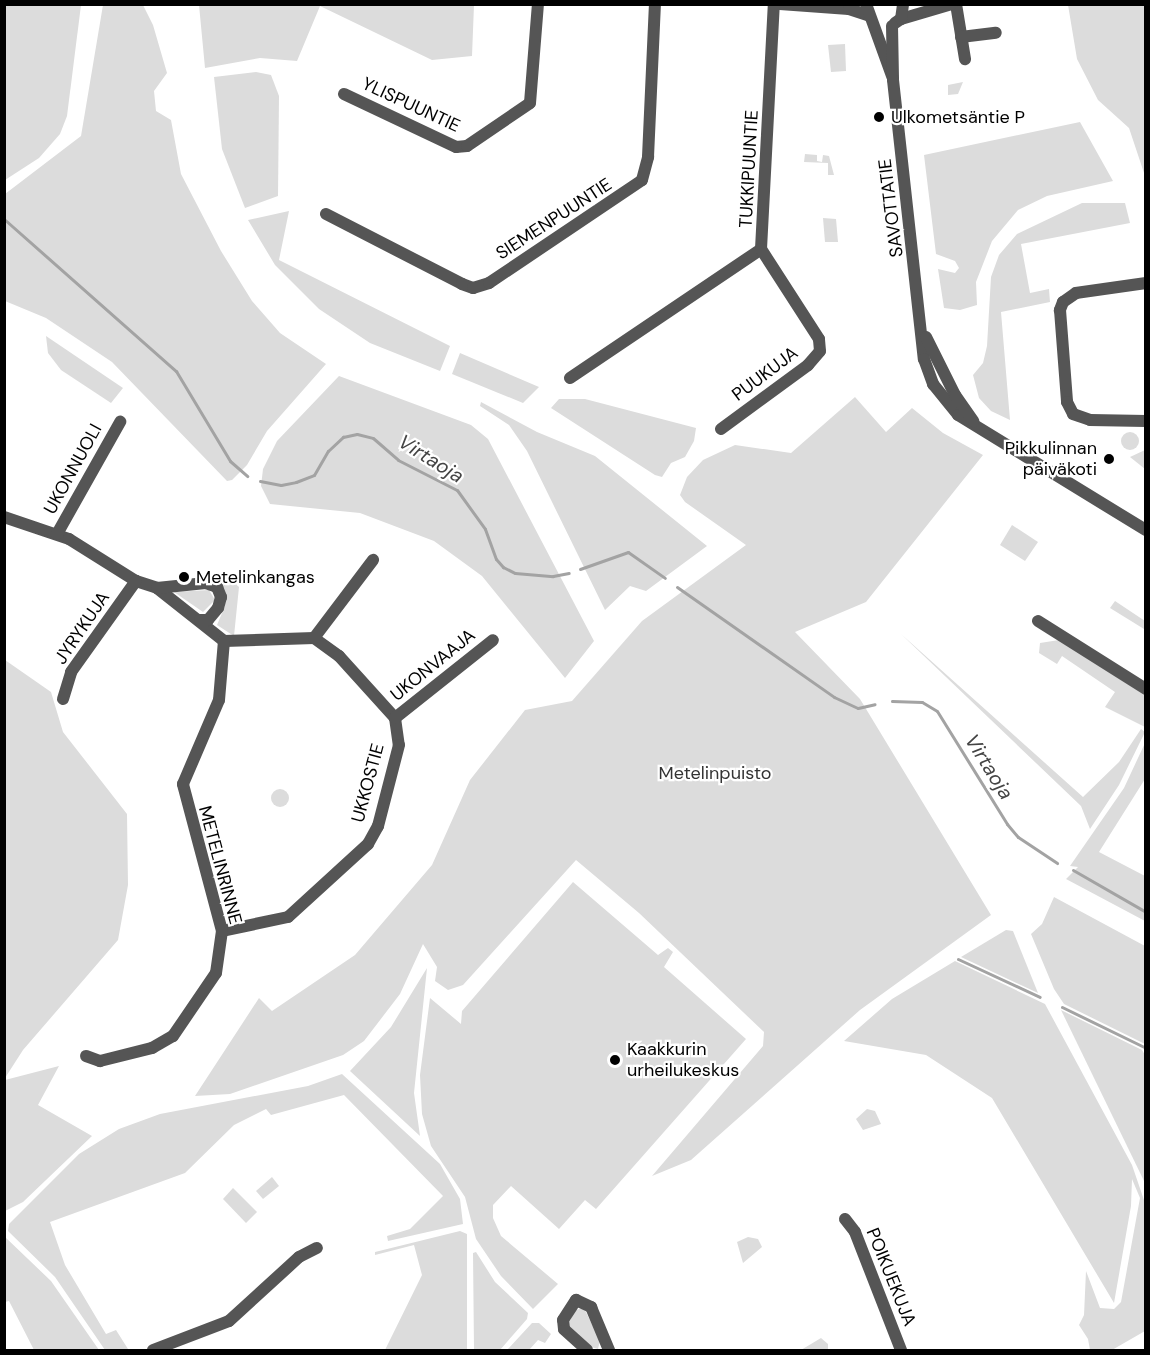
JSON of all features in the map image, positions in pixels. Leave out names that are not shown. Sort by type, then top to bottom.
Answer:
[{"type":"street","name":"YLISPUUNTIE","points":[[344,94],[456,147],[467,146],[530,103],[538,4]]},
{"type":"street","name":"SIEMENPUUNTIE","points":[[326,214],[462,284],[473,288],[489,284],[642,180],[648,157],[655,4]]},
{"type":"street","name":"TUKKIPUUNTIE","points":[[570,378],[761,249],[774,4]]},
{"type":"street","points":[[780,4],[818,5],[896,22],[954,4],[965,59]]},
{"type":"street","name":"SAVOTTATIE","points":[[903,4],[896,22],[893,80],[924,332],[924,359],[938,393],[958,415],[973,422],[1146,530]]},
{"type":"street","name":"SAVOTTATIE","points":[[870,15],[893,80]]},
{"type":"street","points":[[961,37],[996,33]]},
{"type":"street","name":"PUUKUJA","points":[[721,429],[808,365],[820,351],[819,339],[761,249]]},
{"type":"street","points":[[1146,283],[1076,293],[1063,302],[1060,310],[1067,402],[1073,414],[1090,420],[1146,421]]},
{"type":"street","name":"UKONNUOLI","points":[[57,534],[120,422]]},
{"type":"street","points":[[4,517],[57,534],[136,581],[157,588],[224,640],[314,638],[339,656],[395,718]]},
{"type":"street","points":[[314,638],[373,560]]},
{"type":"street","name":"JYRYKUJA","points":[[63,699],[71,672],[136,581]]},
{"type":"street","points":[[157,588],[214,585],[220,591],[220,603],[211,617],[200,620]]},
{"type":"street","points":[[1038,621],[1146,689]]},
{"type":"street","name":"METELINRINNE","points":[[86,1056],[100,1061],[152,1048],[173,1036],[216,973],[222,931],[183,784],[219,700],[224,640]]},
{"type":"street","name":"UKONVAAJA","points":[[395,718],[493,640]]},
{"type":"street","name":"UKKOSTIE","points":[[222,931],[288,917],[368,844],[378,826],[399,745],[395,718]]},
{"type":"street","name":"POIKUEKUJA","points":[[846,1219],[855,1232],[901,1350]]},
{"type":"street","points":[[153,1350],[229,1321],[299,1257],[317,1248]]},
{"type":"street","points":[[587,1350],[564,1329],[563,1320],[576,1300],[591,1307],[609,1350]]},
{"type":"green space","points":[[4,5],[81,5],[67,116],[60,134],[39,158],[5,180]]},
{"type":"green space","points":[[103,5],[143,5],[153,25],[167,73],[154,91],[156,111],[171,120],[181,174],[221,251],[252,301],[280,333],[326,364],[267,431],[247,465],[232,480],[227,481],[112,362],[46,318],[5,301],[5,194],[81,136]]},
{"type":"green space","points":[[199,5],[474,5],[472,56],[432,60],[320,6],[297,61],[260,58],[205,68]]},
{"type":"green space","points":[[1068,5],[1145,5],[1145,176],[1129,128],[1098,100],[1077,59]]},
{"type":"green space","points":[[845,44],[846,71],[831,72],[828,45]]},
{"type":"green space","points":[[256,72],[271,75],[279,96],[278,196],[245,208],[222,149],[214,77]]},
{"type":"green space","points":[[963,82],[958,94],[948,95],[948,85]]},
{"type":"green space","points":[[1080,122],[1113,181],[1047,196],[1018,210],[992,241],[976,282],[977,305],[960,310],[944,308],[938,269],[955,273],[959,268],[955,261],[936,254],[924,155]]},
{"type":"green space","points":[[805,154],[817,155],[817,161],[822,162],[823,155],[829,156],[834,175],[828,175],[828,163],[804,162]]},
{"type":"green space","points":[[1082,203],[1125,203],[1130,223],[1021,244],[1030,293],[1049,289],[1050,302],[1001,312],[1010,420],[991,411],[979,398],[973,375],[983,363],[987,346],[991,277],[999,255],[1017,234]]},
{"type":"green space","points":[[289,211],[279,260],[450,346],[440,371],[370,343],[319,309],[275,265],[248,220]]},
{"type":"green space","points":[[823,218],[836,219],[838,242],[825,242]]},
{"type":"green space","points":[[46,336],[123,388],[111,403],[61,370],[48,353]]},
{"type":"green space","points":[[460,353],[539,387],[523,403],[452,374]]},
{"type":"green space","points":[[339,376],[471,425],[488,439],[594,641],[565,678],[482,576],[434,541],[360,513],[270,504],[261,486],[263,469],[277,441]]},
{"type":"green space","name":"Metelinpuisto","points":[[855,397],[886,432],[912,408],[943,433],[983,455],[866,602],[795,632],[860,699],[991,915],[860,1010],[691,1160],[652,1176],[763,1046],[764,1032],[639,913],[576,860],[463,985],[448,990],[435,981],[437,967],[423,944],[400,994],[364,1041],[343,1055],[230,1094],[195,1096],[259,998],[272,1011],[355,955],[432,865],[470,780],[525,710],[572,701],[642,621],[746,545],[685,502],[680,495],[687,477],[703,460],[735,445],[791,453]]},
{"type":"green space","points":[[559,399],[585,399],[696,428],[694,441],[685,457],[671,463],[662,477],[655,475],[551,408]]},
{"type":"green space","points":[[481,402],[537,432],[595,456],[707,546],[646,591],[630,586],[605,610],[527,451],[509,425],[480,406]]},
{"type":"green space","points":[[1130,432],[1136,435],[1139,441],[1136,447],[1130,450],[1124,447],[1121,441],[1124,435]]},
{"type":"green space","points":[[1146,450],[1145,469],[1130,457]]},
{"type":"green space","points":[[1012,525],[1038,542],[1025,561],[1000,545]]},
{"type":"green space","points":[[215,580],[234,582],[239,587],[234,636],[217,625],[225,606]]},
{"type":"green space","points":[[209,590],[215,600],[203,612],[174,592]]},
{"type":"green space","points":[[1115,601],[1145,621],[1144,629],[1110,608]]},
{"type":"green space","points":[[901,634],[1083,797],[1119,762],[1141,729],[1145,732],[1119,785],[1090,829],[1081,806]]},
{"type":"green space","points":[[1059,640],[1145,695],[1145,727],[1105,707],[1115,692],[1062,656],[1057,664],[1039,653],[1040,643]]},
{"type":"green space","points":[[5,660],[51,692],[63,732],[127,814],[128,885],[118,940],[23,1050],[5,1078]]},
{"type":"green space","points":[[1145,743],[1145,779],[1099,852],[1145,876],[1145,921],[1066,879],[1078,867],[1070,866],[1124,788]]},
{"type":"green space","points":[[280,789],[286,792],[289,798],[286,804],[280,807],[274,804],[271,798],[274,792]]},
{"type":"green space","name":"Kaakkurin urheilukeskus","points":[[573,882],[658,955],[668,948],[673,952],[664,967],[746,1039],[596,1209],[585,1200],[559,1229],[511,1186],[493,1205],[493,1218],[501,1236],[558,1284],[533,1309],[501,1276],[476,1239],[465,1197],[431,1146],[422,1114],[420,1075],[430,998],[461,1024],[462,1011]]},
{"type":"green space","points":[[1054,897],[1145,946],[1145,1044],[1064,1004],[1054,989],[1031,934],[1042,924]]},
{"type":"green space","points":[[1006,930],[1013,931],[1038,993],[961,957]]},
{"type":"green space","points":[[955,961],[1045,1004],[1132,1165],[1145,1203],[1145,1331],[1112,1350],[1090,1350],[1088,1339],[1079,1325],[1084,1315],[1086,1271],[1100,1308],[1114,1309],[1121,1302],[1140,1198],[1132,1179],[1131,1206],[1114,1303],[992,1098],[926,1055],[844,1041],[892,999]]},
{"type":"green space","points":[[427,968],[414,1093],[420,1136],[350,1071],[391,1027]]},
{"type":"green space","points":[[1061,1010],[1142,1050],[1145,1055],[1145,1183]]},
{"type":"green space","points":[[59,1066],[38,1105],[92,1136],[23,1202],[5,1211],[5,1080]]},
{"type":"green space","points":[[342,1074],[440,1164],[460,1199],[463,1224],[388,1241],[387,1236],[410,1229],[443,1196],[344,1095],[271,1115],[266,1109],[234,1125],[185,1173],[50,1222],[65,1265],[106,1334],[116,1330],[128,1349],[105,1350],[55,1277],[8,1231],[9,1224],[79,1154],[119,1129],[160,1114],[308,1086]]},
{"type":"green space","points":[[867,1109],[875,1111],[881,1124],[863,1130],[856,1119]]},
{"type":"green space","points":[[272,1177],[279,1186],[263,1199],[256,1191]]},
{"type":"green space","points":[[233,1188],[257,1212],[246,1223],[223,1199]]},
{"type":"green space","points":[[460,1231],[467,1234],[467,1350],[385,1350],[422,1275],[414,1245],[375,1255],[375,1252]]},
{"type":"green space","points":[[4,1236],[51,1281],[99,1350],[34,1350],[9,1301],[5,1302]]},
{"type":"green space","points":[[748,1237],[758,1239],[762,1247],[743,1263],[737,1242]]},
{"type":"green space","points":[[476,1252],[495,1282],[528,1313],[527,1319],[500,1350],[474,1350],[473,1253]]},
{"type":"green space","points":[[584,1308],[600,1341],[598,1349],[588,1346],[568,1325],[575,1310]]},
{"type":"green space","points":[[532,1323],[539,1323],[551,1334],[545,1343],[538,1340],[529,1350],[507,1350]]},
{"type":"green space","points":[[821,1338],[828,1344],[828,1350],[801,1350]]},
{"type":"waterway","name":"Virtaoja","points":[[4,219],[176,371],[230,461],[247,476]]},
{"type":"waterway","name":"Virtaoja","points":[[260,481],[281,485],[296,482],[314,475],[328,451],[343,437],[357,434],[373,438],[398,460],[457,490],[485,529],[496,559],[503,567],[515,573],[553,576],[569,573]]},
{"type":"waterway","name":"Virtaoja","points":[[580,569],[628,552],[665,578]]},
{"type":"waterway","name":"Virtaoja","points":[[677,587],[834,697],[858,708],[875,704]]},
{"type":"waterway","name":"Virtaoja","points":[[892,701],[922,702],[937,711],[1007,824],[1018,837],[1057,863]]},
{"type":"waterway","name":"Virtaoja","points":[[1073,870],[1146,912]]},
{"type":"waterway","points":[[958,959],[1040,997]]},
{"type":"waterway","points":[[1062,1007],[1146,1048]]},
{"type":"place","name":"Ulkometsäntie P","points":[[879,117]]},
{"type":"place","name":"Pikkulinnan päiväkoti","points":[[1109,459]]},
{"type":"place","name":"Metelinkangas","points":[[184,577]]},
{"type":"place","name":"Kaakkurin urheilukeskus","points":[[615,1060]]}]
